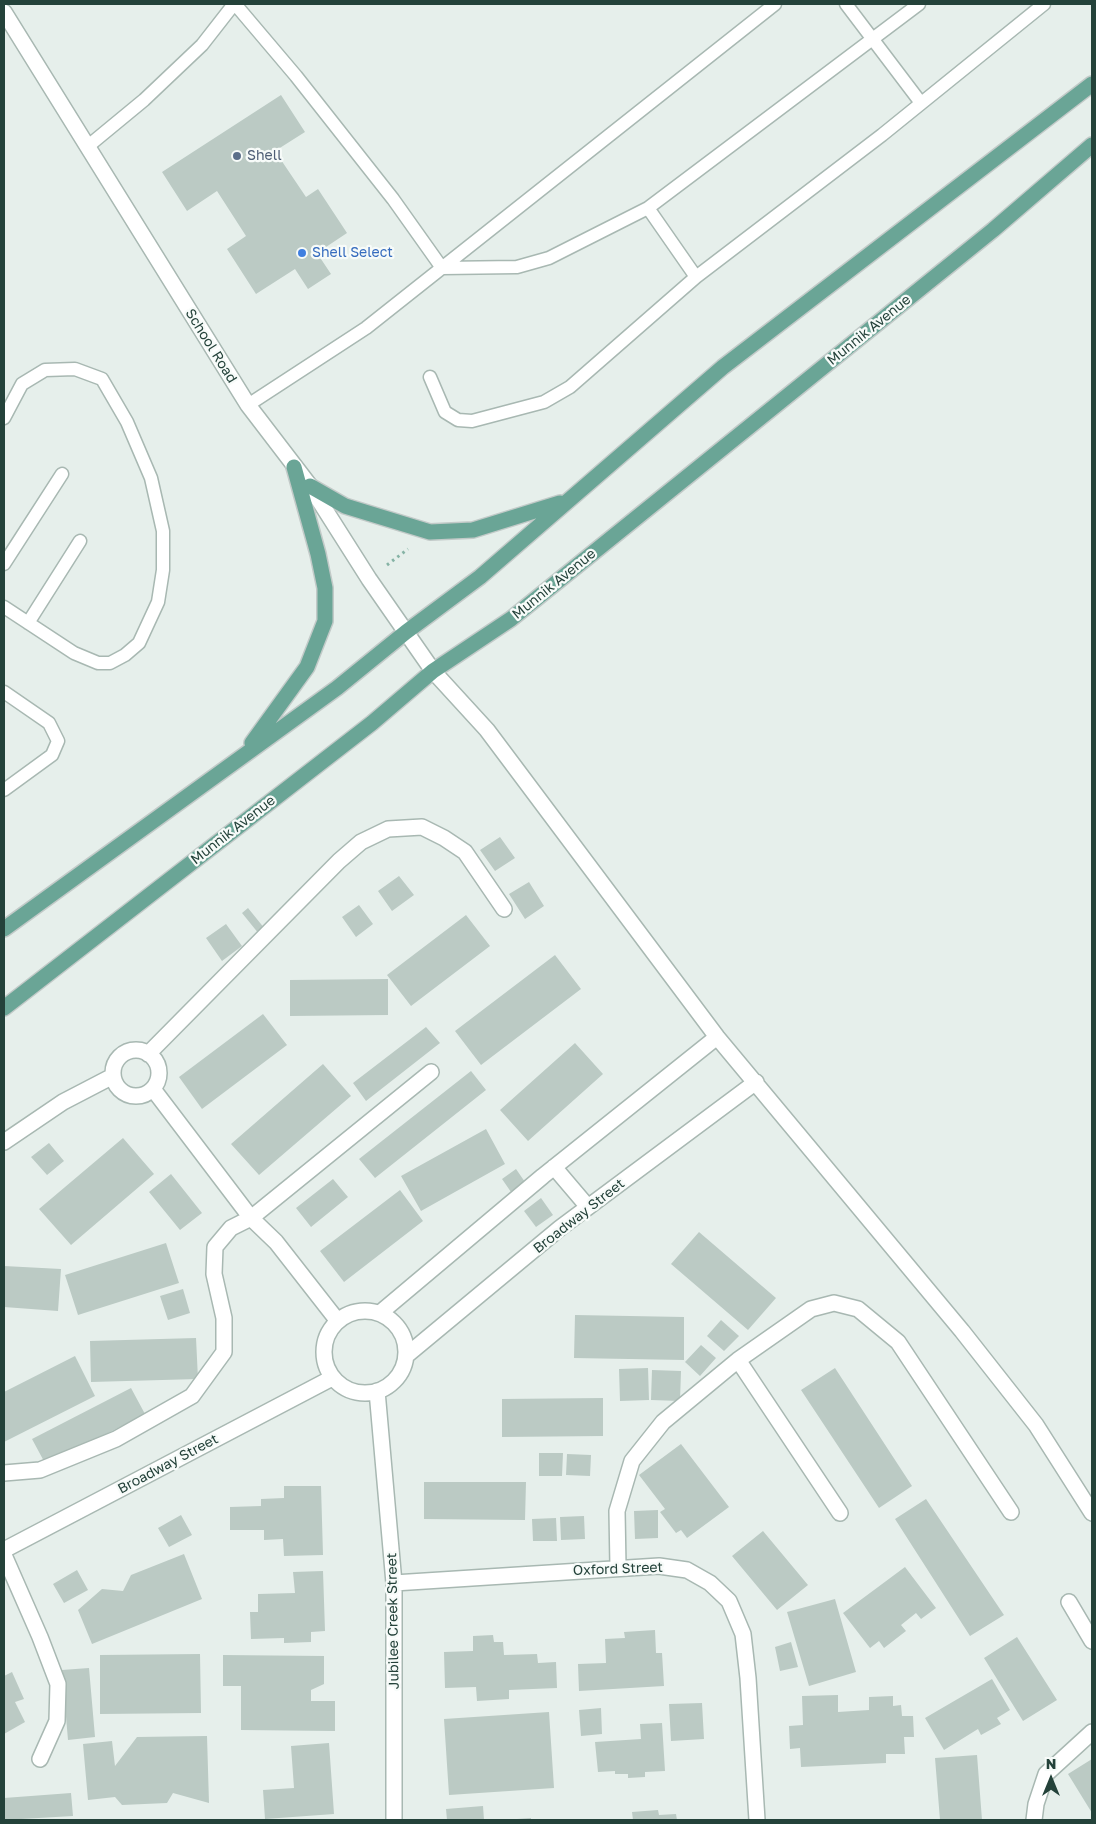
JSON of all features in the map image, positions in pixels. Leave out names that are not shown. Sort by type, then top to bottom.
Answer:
[{"type":"main road","points":[[4,929],[337,688],[406,632],[480,577],[724,367],[1092,84]]},
{"type":"main road","name":"Munnik Avenue","points":[[4,1008],[372,723],[433,671],[511,618],[993,230],[1092,145]]},
{"type":"main road","points":[[244,754],[307,667],[325,621],[325,588],[318,554],[294,467]]},
{"type":"main road","points":[[310,486],[345,506],[430,532],[472,530],[565,502]]},
{"type":"street","name":"School Road","points":[[4,12],[248,405],[310,486],[433,671],[486,730],[717,1037],[962,1331],[1030,1418],[1092,1513]]},
{"type":"street","points":[[148,1054],[339,861],[361,842],[388,829],[422,827],[444,838],[465,852],[504,909]]},
{"type":"street","points":[[380,1313],[554,1167],[717,1037]]},
{"type":"street","points":[[138,1050],[148,1054],[155,1061],[159,1070],[158,1080],[153,1089],[144,1095],[134,1096],[124,1093],[117,1086],[113,1076],[117,1062],[128,1052],[138,1050]]},
{"type":"street","points":[[4,1474],[40,1470],[116,1439],[192,1396],[224,1352],[224,1318],[214,1274],[215,1247],[231,1228],[251,1218],[431,1072]]},
{"type":"street","points":[[4,1142],[63,1102],[113,1076]]},
{"type":"street","name":"Broadway Street","points":[[407,1355],[588,1208],[756,1082]]},
{"type":"street","points":[[153,1089],[251,1218],[276,1242],[337,1320]]},
{"type":"street","points":[[554,1167],[588,1208]]},
{"type":"street","points":[[618,1567],[617,1511],[632,1461],[663,1422],[738,1360],[811,1309],[834,1303],[858,1309],[898,1342],[1011,1512]]},
{"type":"street","points":[[360,1310],[380,1313],[391,1319],[400,1330],[406,1342],[407,1355],[397,1378],[388,1386],[365,1394],[352,1391],[332,1378],[325,1364],[323,1348],[327,1333],[337,1320],[351,1312],[360,1310]]},
{"type":"street","points":[[738,1360],[840,1513]]},
{"type":"street","name":"Broadway Street","points":[[4,1550],[332,1378]]},
{"type":"street","name":"Jubilee Creek Street","points":[[377,1391],[394,1583],[394,1820]]},
{"type":"street","points":[[4,1555],[40,1637],[58,1684],[57,1721],[40,1759]]},
{"type":"street","name":"Oxford Street","points":[[394,1583],[618,1567],[658,1566],[686,1570],[710,1582],[729,1601],[743,1634],[748,1678],[757,1820]]},
{"type":"street","points":[[1069,1602],[1092,1640]]},
{"type":"street","points":[[1034,1820],[1036,1804],[1046,1774],[1092,1732]]},
{"type":"lane","points":[[88,147],[144,100],[202,45],[234,4],[296,76],[393,199],[442,268]]},
{"type":"lane","points":[[248,405],[366,328],[775,4]]},
{"type":"lane","points":[[846,4],[873,37],[921,103]]},
{"type":"lane","points":[[442,268],[517,267],[549,258],[648,208],[919,4]]},
{"type":"lane","points":[[430,377],[445,412],[458,420],[472,421],[544,402],[570,387],[696,276],[921,103],[1044,4]]},
{"type":"lane","points":[[1074,97],[1092,80]]},
{"type":"lane","points":[[648,208],[696,276]]},
{"type":"lane","points":[[4,418],[22,384],[45,370],[75,369],[102,379],[127,422],[151,478],[163,531],[163,570],[158,602],[139,643],[125,655],[110,663],[98,663],[74,653],[4,607]]},
{"type":"lane","points":[[4,564],[62,474]]},
{"type":"lane","points":[[28,623],[80,541]]},
{"type":"lane","points":[[4,692],[49,723],[58,741],[52,755],[4,790]]},
{"type":"building","points":[[281,95],[305,132],[275,151],[306,197],[318,189],[347,233],[317,253],[331,274],[308,289],[295,269],[256,294],[227,249],[246,236],[217,191],[187,211],[162,172]]},
{"type":"building","points":[[500,837],[515,858],[495,871],[480,850]]},
{"type":"building","points":[[399,876],[414,895],[392,911],[378,891]]},
{"type":"building","points":[[529,882],[544,906],[525,919],[509,894]]},
{"type":"building","points":[[359,905],[373,924],[356,937],[342,917]]},
{"type":"building","points":[[248,908],[265,929],[259,934],[242,913]]},
{"type":"building","points":[[466,915],[490,946],[411,1006],[387,975]]},
{"type":"building","points":[[226,924],[242,946],[222,961],[206,938]]},
{"type":"building","points":[[555,955],[581,989],[481,1065],[455,1031]]},
{"type":"building","points":[[388,979],[388,1015],[290,1016],[290,980]]},
{"type":"building","points":[[263,1014],[287,1045],[202,1109],[179,1077]]},
{"type":"building","points":[[426,1027],[440,1043],[366,1101],[353,1083]]},
{"type":"building","points":[[575,1043],[603,1074],[528,1141],[500,1110]]},
{"type":"building","points":[[323,1064],[351,1096],[259,1175],[231,1144]]},
{"type":"building","points":[[471,1071],[486,1090],[375,1178],[359,1159]]},
{"type":"building","points":[[486,1129],[505,1164],[421,1211],[401,1176]]},
{"type":"building","points":[[123,1138],[154,1174],[71,1245],[39,1209]]},
{"type":"building","points":[[49,1143],[64,1161],[47,1175],[31,1157]]},
{"type":"building","points":[[516,1169],[525,1182],[511,1192],[502,1179]]},
{"type":"building","points":[[171,1174],[202,1213],[180,1230],[149,1192]]},
{"type":"building","points":[[333,1179],[348,1197],[311,1227],[296,1208]]},
{"type":"building","points":[[400,1190],[423,1221],[344,1282],[320,1251]]},
{"type":"building","points":[[541,1198],[553,1215],[536,1227],[524,1211]]},
{"type":"building","points":[[699,1232],[776,1298],[748,1330],[671,1264]]},
{"type":"building","points":[[166,1243],[179,1283],[78,1315],[65,1275]]},
{"type":"building","points":[[4,1266],[61,1269],[58,1311],[4,1307]]},
{"type":"building","points":[[183,1289],[190,1313],[168,1320],[160,1296]]},
{"type":"building","points":[[575,1315],[684,1317],[684,1360],[574,1358]]},
{"type":"building","points":[[721,1320],[739,1336],[724,1351],[707,1336]]},
{"type":"building","points":[[196,1338],[198,1379],[91,1382],[90,1341]]},
{"type":"building","points":[[701,1345],[716,1358],[700,1376],[685,1362]]},
{"type":"building","points":[[75,1356],[95,1396],[4,1442],[4,1392]]},
{"type":"building","points":[[648,1368],[649,1400],[620,1401],[619,1369]]},
{"type":"building","points":[[835,1368],[912,1486],[879,1508],[801,1390]]},
{"type":"building","points":[[652,1370],[681,1371],[680,1401],[651,1400]]},
{"type":"building","points":[[131,1388],[145,1414],[46,1465],[32,1439]]},
{"type":"building","points":[[603,1398],[603,1436],[502,1437],[502,1399]]},
{"type":"building","points":[[681,1444],[729,1507],[687,1538],[681,1530],[676,1533],[660,1512],[665,1509],[639,1475]]},
{"type":"building","points":[[539,1453],[563,1453],[562,1476],[539,1476]]},
{"type":"building","points":[[567,1454],[591,1455],[590,1476],[566,1475]]},
{"type":"building","points":[[424,1482],[526,1482],[525,1520],[424,1519]]},
{"type":"building","points":[[284,1486],[321,1486],[323,1555],[284,1556],[283,1539],[264,1540],[264,1530],[230,1530],[230,1507],[261,1506],[261,1499],[284,1498]]},
{"type":"building","points":[[926,1499],[1004,1615],[970,1636],[895,1519]]},
{"type":"building","points":[[658,1510],[658,1538],[635,1539],[634,1511]]},
{"type":"building","points":[[181,1515],[192,1535],[169,1547],[158,1528]]},
{"type":"building","points":[[584,1516],[585,1539],[561,1540],[560,1517]]},
{"type":"building","points":[[556,1518],[557,1541],[533,1541],[532,1519]]},
{"type":"building","points":[[763,1531],[808,1585],[777,1610],[732,1556]]},
{"type":"building","points":[[184,1554],[202,1599],[92,1644],[78,1610],[102,1589],[123,1591],[131,1575]]},
{"type":"building","points":[[905,1567],[936,1608],[921,1619],[916,1613],[901,1625],[906,1631],[884,1648],[879,1641],[870,1648],[843,1613]]},
{"type":"building","points":[[77,1570],[88,1590],[64,1603],[53,1584]]},
{"type":"building","points":[[323,1571],[325,1631],[311,1632],[311,1642],[284,1643],[284,1638],[251,1639],[250,1612],[258,1612],[258,1594],[295,1593],[293,1572]]},
{"type":"building","points":[[835,1599],[856,1672],[809,1686],[787,1612]]},
{"type":"building","points":[[655,1630],[656,1653],[662,1653],[664,1686],[579,1691],[578,1664],[606,1663],[605,1639],[625,1638],[624,1632]]},
{"type":"building","points":[[493,1635],[494,1642],[503,1642],[504,1655],[537,1654],[538,1663],[556,1662],[557,1688],[509,1690],[509,1699],[477,1701],[476,1687],[445,1688],[444,1652],[473,1651],[473,1636]]},
{"type":"building","points":[[1017,1637],[1057,1700],[1023,1721],[984,1658]]},
{"type":"building","points":[[791,1642],[798,1667],[780,1671],[775,1647]]},
{"type":"building","points":[[200,1654],[201,1713],[100,1714],[100,1655]]},
{"type":"building","points":[[223,1655],[324,1656],[324,1684],[311,1690],[311,1701],[335,1701],[335,1731],[241,1730],[241,1686],[223,1686]]},
{"type":"building","points":[[89,1668],[95,1737],[68,1740],[62,1670]]},
{"type":"building","points":[[12,1672],[24,1699],[15,1702],[25,1722],[4,1734],[4,1676]]},
{"type":"building","points":[[992,1679],[1010,1710],[997,1718],[1001,1724],[981,1735],[978,1729],[944,1750],[925,1718]]},
{"type":"building","points":[[838,1695],[838,1712],[869,1710],[869,1697],[893,1696],[893,1706],[901,1705],[902,1716],[913,1716],[914,1737],[904,1737],[905,1754],[886,1754],[886,1763],[801,1767],[800,1748],[790,1749],[789,1726],[803,1725],[802,1696]]},
{"type":"building","points":[[702,1703],[704,1739],[671,1741],[669,1704]]},
{"type":"building","points":[[601,1708],[602,1734],[581,1736],[579,1710]]},
{"type":"building","points":[[549,1712],[554,1788],[449,1795],[444,1719]]},
{"type":"building","points":[[662,1723],[665,1771],[645,1772],[645,1777],[628,1778],[628,1774],[615,1774],[615,1771],[598,1772],[595,1742],[641,1739],[640,1724]]},
{"type":"building","points":[[207,1736],[209,1803],[173,1793],[167,1803],[122,1805],[115,1797],[88,1800],[83,1744],[112,1741],[115,1766],[137,1737]]},
{"type":"building","points":[[329,1743],[334,1814],[265,1819],[263,1790],[294,1788],[291,1746]]},
{"type":"building","points":[[977,1755],[982,1820],[940,1820],[935,1758]]},
{"type":"building","points":[[1092,1759],[1092,1813],[1068,1774]]},
{"type":"building","points":[[71,1793],[73,1816],[4,1820],[4,1798]]},
{"type":"building","points":[[483,1806],[484,1820],[447,1820],[446,1809]]},
{"type":"building","points":[[658,1810],[659,1815],[676,1814],[677,1820],[633,1820],[632,1812]]},
{"type":"building","points":[[531,1818],[531,1820],[517,1820],[517,1819]]},
{"type":"place","name":"Shell","points":[[237,156]]},
{"type":"place","name":"Shell Select","points":[[302,253]]}]
